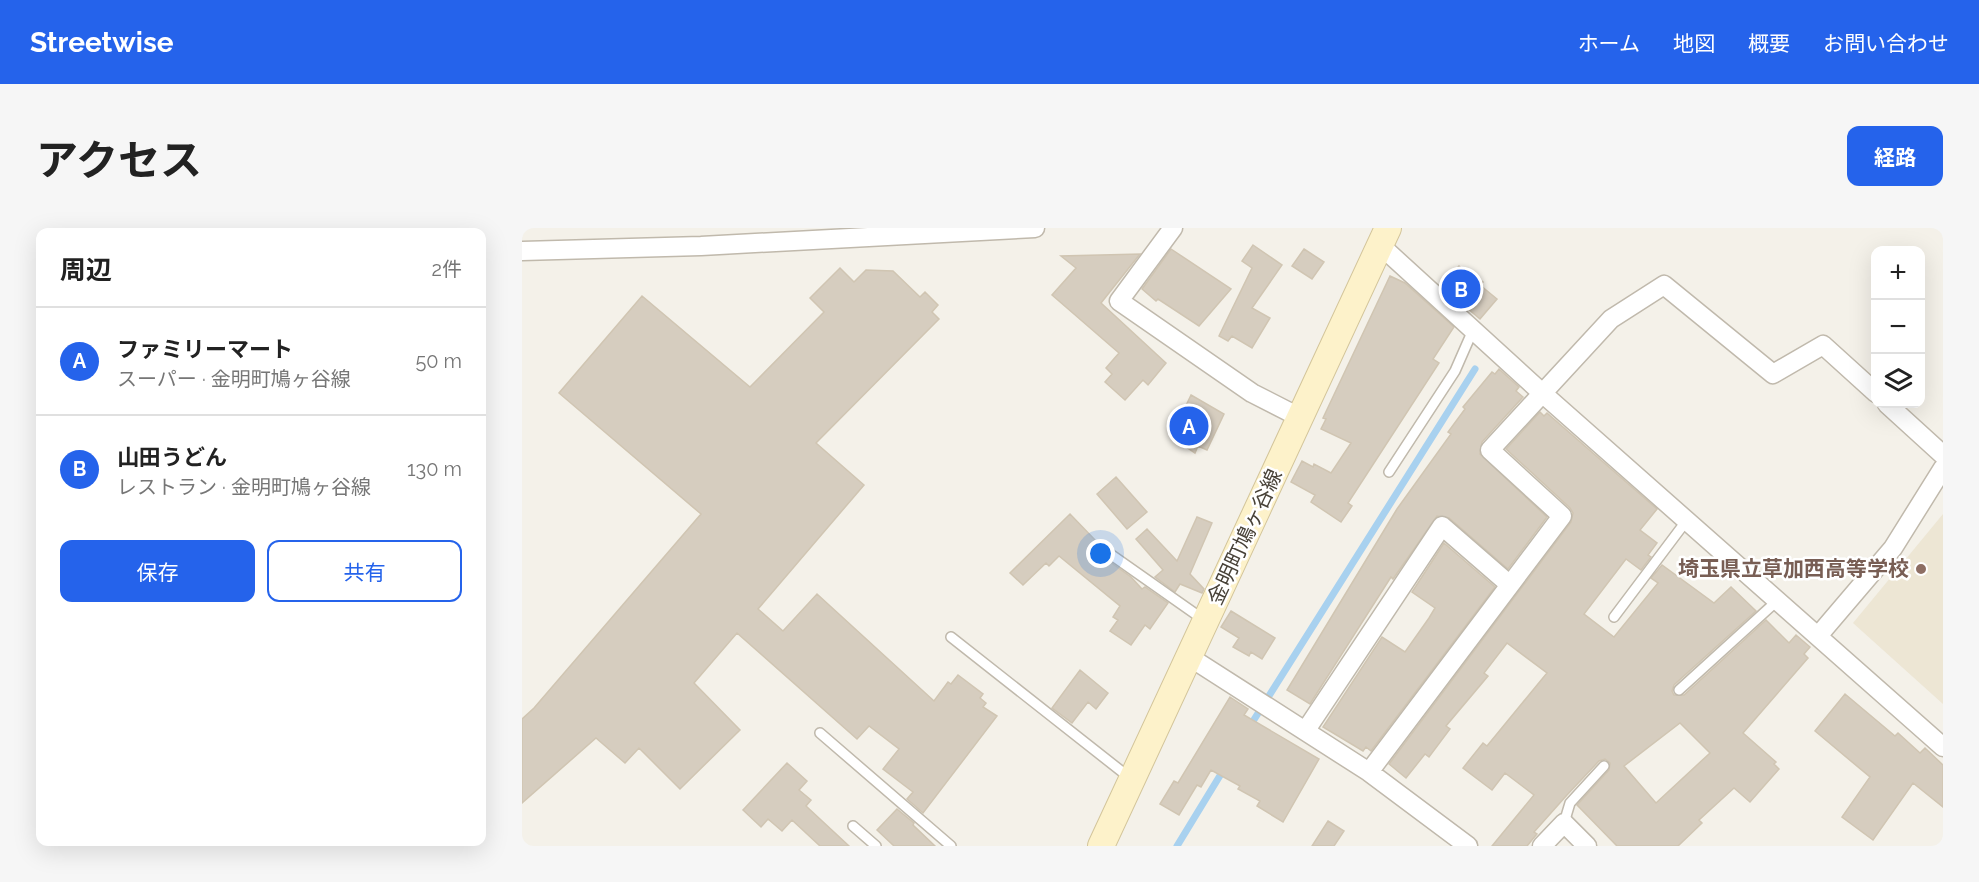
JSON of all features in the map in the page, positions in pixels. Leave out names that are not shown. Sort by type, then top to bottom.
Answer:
[{"type":"main road","name":"金明町鳩ヶ谷線","points":[[1101,846],[1384,236]]},
{"type":"street","points":[[522,251],[701,246],[1035,228]]},
{"type":"street","points":[[1173,228],[1119,301],[1252,393],[1301,418]]},
{"type":"street","points":[[1384,236],[1473,330],[1943,747]]},
{"type":"street","points":[[1369,772],[1562,516],[1490,450],[1541,392],[1611,319],[1664,285],[1773,374],[1823,345],[1871,389]]},
{"type":"street","points":[[1891,408],[1943,455]]},
{"type":"street","points":[[1818,636],[1893,548],[1943,468]]},
{"type":"street","points":[[1306,730],[1442,526],[1510,585]]},
{"type":"street","points":[[1188,656],[1369,772],[1468,846]]},
{"type":"street","points":[[1542,846],[1564,823],[1587,846]]},
{"type":"lane","points":[[1389,471],[1455,370],[1473,330]]},
{"type":"lane","points":[[1614,617],[1687,520]]},
{"type":"lane","points":[[1103,549],[1205,620]]},
{"type":"lane","points":[[1679,690],[1778,600]]},
{"type":"lane","points":[[951,637],[1131,779]]},
{"type":"lane","points":[[820,733],[951,846]]},
{"type":"lane","points":[[1564,823],[1570,802],[1604,766]]},
{"type":"lane","points":[[853,826],[876,846]]},
{"type":"shaded area","name":"埼玉県立草加西高等学校","points":[[1943,514],[1943,704],[1853,623]]},
{"type":"building","points":[[1253,245],[1282,265],[1252,308],[1270,318],[1252,348],[1232,336],[1228,341],[1219,336],[1252,268],[1242,261]]},
{"type":"building","points":[[1171,249],[1231,289],[1199,326],[1158,299],[1156,301],[1142,289]]},
{"type":"building","points":[[1304,249],[1324,262],[1312,279],[1292,266]]},
{"type":"building","points":[[1140,254],[1101,303],[1166,363],[1148,385],[1143,380],[1125,400],[1105,382],[1112,374],[1106,368],[1119,353],[1052,295],[1076,268],[1061,256]]},
{"type":"building","points":[[1459,266],[1467,273],[1469,270],[1483,282],[1480,285],[1497,299],[1480,319],[1441,286]]},
{"type":"building","points":[[840,268],[854,282],[866,270],[893,271],[920,297],[925,292],[938,305],[932,312],[939,319],[816,443],[864,485],[758,609],[783,631],[817,594],[934,701],[948,682],[951,684],[958,675],[983,694],[980,698],[986,703],[983,707],[997,716],[923,813],[907,799],[913,792],[883,769],[899,749],[869,726],[857,739],[737,633],[694,683],[740,730],[680,789],[639,748],[625,763],[596,738],[522,803],[522,719],[534,708],[701,514],[559,393],[642,296],[750,387],[824,312],[810,298]]},
{"type":"building","points":[[1390,276],[1405,283],[1454,327],[1433,359],[1439,363],[1348,503],[1352,506],[1341,522],[1311,502],[1315,495],[1291,482],[1302,461],[1313,467],[1314,464],[1331,473],[1351,443],[1321,429],[1326,419],[1323,418]]},
{"type":"building","points":[[1499,369],[1519,387],[1516,391],[1523,397],[1482,442],[1480,454],[1547,517],[1508,569],[1449,518],[1437,516],[1393,579],[1391,577],[1310,704],[1287,690],[1397,509],[1451,434],[1448,432],[1465,409],[1463,407],[1492,372],[1495,374]]},
{"type":"building","points":[[1191,395],[1224,414],[1207,450],[1198,446],[1195,453],[1179,442],[1181,437],[1173,433]]},
{"type":"building","points":[[1540,412],[1544,416],[1547,413],[1657,509],[1640,530],[1657,543],[1648,555],[1651,557],[1641,570],[1626,559],[1584,614],[1614,637],[1658,583],[1651,578],[1662,565],[1714,603],[1731,587],[1756,611],[1674,685],[1672,691],[1674,695],[1684,695],[1766,620],[1789,643],[1796,635],[1810,647],[1804,654],[1808,658],[1743,733],[1776,762],[1774,764],[1779,769],[1750,802],[1734,788],[1699,820],[1702,823],[1678,846],[1617,846],[1577,805],[1609,770],[1610,763],[1605,759],[1599,761],[1567,795],[1534,832],[1537,834],[1527,846],[1492,846],[1534,795],[1505,773],[1492,790],[1463,768],[1483,743],[1487,746],[1547,673],[1507,643],[1484,673],[1488,676],[1446,726],[1450,729],[1429,757],[1425,754],[1406,778],[1389,764],[1571,522],[1573,513],[1570,508],[1506,449]],"holes":[[[1680,723],[1710,753],[1656,803],[1624,766]]]},
{"type":"building","points":[[1116,477],[1147,512],[1127,529],[1097,494]]},
{"type":"building","points":[[1070,514],[1099,544],[1096,549],[1099,554],[1131,577],[1142,589],[1145,587],[1168,603],[1150,629],[1145,625],[1131,645],[1110,631],[1118,620],[1113,617],[1120,606],[1059,556],[1049,566],[1046,563],[1023,585],[1010,573]]},
{"type":"building","points":[[1197,517],[1212,523],[1190,574],[1204,589],[1202,593],[1180,584],[1175,592],[1155,577],[1163,570],[1136,539],[1147,529],[1177,561]]},
{"type":"building","points":[[1444,543],[1495,587],[1371,751],[1366,747],[1363,751],[1323,727],[1382,637],[1405,652],[1429,618],[1435,608],[1412,592]]},
{"type":"building","points":[[1231,611],[1275,638],[1262,659],[1251,652],[1249,656],[1233,647],[1239,638],[1221,627]]},
{"type":"building","points":[[1080,670],[1108,693],[1096,709],[1088,702],[1072,723],[1052,708]]},
{"type":"building","points":[[1845,694],[1895,736],[1898,733],[1920,753],[1925,748],[1943,765],[1943,807],[1913,783],[1873,840],[1842,817],[1870,777],[1815,731]]},
{"type":"building","points":[[1230,697],[1248,709],[1244,715],[1319,759],[1283,822],[1257,806],[1260,801],[1238,789],[1240,786],[1211,770],[1201,787],[1197,785],[1179,815],[1160,804],[1174,781],[1178,783]]},
{"type":"building","points":[[787,763],[807,781],[799,790],[811,800],[806,806],[849,846],[820,846],[792,820],[782,831],[768,819],[761,827],[743,810]]},
{"type":"building","points":[[897,809],[914,823],[913,825],[935,846],[894,846],[877,830]]},
{"type":"building","points":[[1328,821],[1344,831],[1334,846],[1312,846]]},
{"type":"waterway","points":[[1250,726],[1475,369]]},
{"type":"waterway","points":[[1177,846],[1224,769]]},
{"type":"place","name":"山田うどん","points":[[1461,289]]},
{"type":"place","name":"ファミリーマート","points":[[1189,426]]},
{"type":"place","name":"埼玉県立草加西高等学校","points":[[1921,569]]}]
